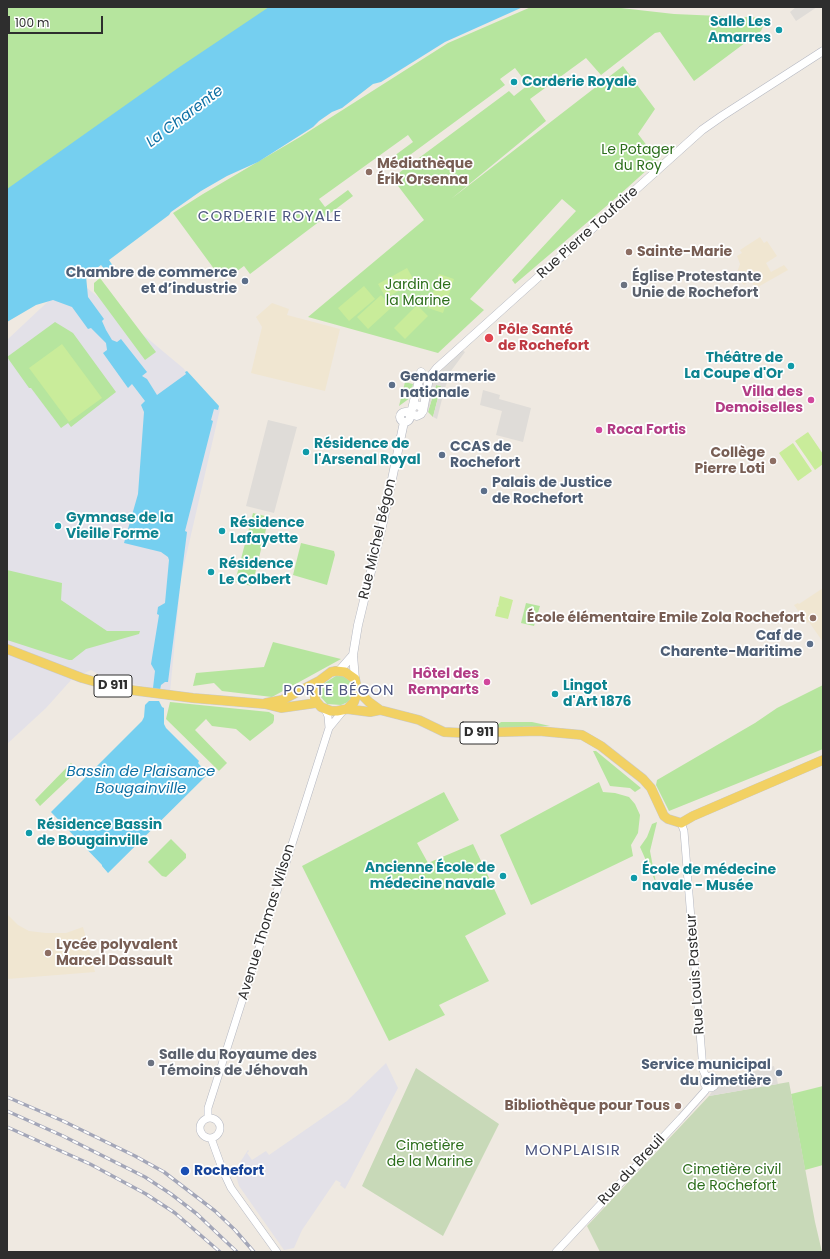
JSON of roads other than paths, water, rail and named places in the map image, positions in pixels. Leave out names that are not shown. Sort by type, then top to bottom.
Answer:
[{"type":"main road","name":"Rue Pierre Toufaire","points":[[429,377],[437,368],[702,130],[823,51]]},
{"type":"main road","points":[[423,371],[437,368]]},
{"type":"main road","points":[[409,415],[421,414],[430,372],[423,371]]},
{"type":"main road","name":"Rue Michel Bégon","points":[[355,679],[353,655],[358,625],[409,415],[423,371]]},
{"type":"main road","name":"D 911","points":[[7,649],[103,684],[144,692],[265,704],[281,708],[316,703]]},
{"type":"main road","points":[[340,670],[353,655]]},
{"type":"main road","points":[[340,670],[355,679],[357,690],[354,702],[345,710],[331,711],[324,709],[316,703],[314,694],[319,681],[331,672],[340,670]]},
{"type":"main road","name":"D 911","points":[[265,704],[282,700],[319,681]]},
{"type":"main road","name":"D 911","points":[[357,690],[380,710]]},
{"type":"main road","name":"D 911","points":[[345,710],[370,712],[380,710],[399,714],[419,720],[444,732],[470,733],[539,731],[582,735],[601,746],[643,779],[651,788],[664,816],[668,819],[681,823]]},
{"type":"main road","points":[[681,823],[693,816],[823,760]]},
{"type":"street","points":[[324,709],[328,716],[330,728]]},
{"type":"street","name":"Avenue Thomas Wilson","points":[[208,1118],[208,1108],[330,728],[345,710]]},
{"type":"street","name":"Rue Louis Pasteur","points":[[681,823],[684,831],[703,1070],[706,1077],[713,1077],[716,1080],[713,1087],[706,1087]]},
{"type":"street","name":"Rue du Breuil","points":[[556,1252],[681,1118],[706,1087]]},
{"type":"street","points":[[208,1118],[215,1118],[220,1123],[220,1130],[217,1136],[211,1138],[203,1136],[200,1129],[201,1123],[208,1118]]},
{"type":"street","points":[[211,1138],[231,1188],[277,1252]]},
{"type":"water","name":"La Charente","points":[[269,7],[523,7],[445,42],[381,82],[373,84],[342,108],[332,112],[313,127],[258,162],[227,176],[201,191],[171,212],[109,260],[113,266],[106,271],[101,265],[86,276],[88,297],[104,319],[102,321],[106,330],[112,340],[117,342],[121,339],[147,372],[142,376],[147,379],[157,395],[186,374],[185,372],[187,371],[219,406],[218,410],[214,409],[211,420],[213,421],[185,531],[187,532],[168,682],[161,685],[160,690],[153,688],[155,671],[151,664],[159,615],[157,614],[158,607],[165,603],[169,560],[168,557],[161,552],[124,543],[138,494],[144,412],[141,405],[145,401],[132,384],[128,388],[103,353],[107,350],[106,343],[91,328],[88,329],[72,307],[53,300],[36,305],[7,322],[7,189],[178,68]]},
{"type":"water","name":"Bassin de Plaisance Bougainville","points":[[149,701],[159,701],[164,708],[164,724],[166,728],[199,761],[198,763],[208,774],[108,873],[51,812],[142,721],[144,717],[145,705]]},
{"type":"railway","points":[[7,1097],[63,1121],[135,1156],[164,1172],[215,1211],[235,1230],[254,1252]]},
{"type":"railway","points":[[7,1111],[63,1136],[145,1177],[171,1194],[197,1214],[237,1252]]},
{"type":"railway","points":[[7,1127],[90,1164],[146,1194],[175,1213],[220,1252]]},
{"type":"place","name":"Salle Les Amarres","points":[[779,30]]},
{"type":"place","name":"Corderie Royale","points":[[514,82]]},
{"type":"place","name":"Médiathèque Érik Orsenna","points":[[369,172]]},
{"type":"place","name":"Sainte-Marie","points":[[629,252]]},
{"type":"place","name":"Chambre de commerce et d’industrie","points":[[245,281]]},
{"type":"place","name":"Église Protestante Unie de Rochefort","points":[[624,285]]},
{"type":"place","name":"Pôle Santé de Rochefort","points":[[489,338]]},
{"type":"place","name":"Théâtre de La Coupe d'Or","points":[[791,366]]},
{"type":"place","name":"Gendarmerie nationale","points":[[392,385]]},
{"type":"place","name":"Villa des Demoiselles","points":[[811,400]]},
{"type":"place","name":"Roca Fortis","points":[[599,430]]},
{"type":"place","name":"Résidence de l'Arsenal Royal","points":[[306,452]]},
{"type":"place","name":"CCAS de Rochefort","points":[[442,455]]},
{"type":"place","name":"Collège Pierre Loti","points":[[773,461]]},
{"type":"place","name":"Palais de Justice de Rochefort","points":[[484,491]]},
{"type":"place","name":"Gymnase de la Vieille Forme","points":[[58,526]]},
{"type":"place","name":"Résidence Lafayette","points":[[222,531]]},
{"type":"place","name":"Résidence Le Colbert","points":[[211,572]]},
{"type":"place","name":"École élémentaire Emile Zola Rochefort","points":[[813,618]]},
{"type":"place","name":"Caf de Charente-Maritime","points":[[810,644]]},
{"type":"place","name":"Hôtel des Remparts","points":[[487,682]]},
{"type":"place","name":"Lingot d'Art 1876","points":[[555,694]]},
{"type":"place","name":"Résidence Bassin de Bougainville","points":[[29,833]]},
{"type":"place","name":"Ancienne École de médecine navale","points":[[503,876]]},
{"type":"place","name":"École de médecine navale - Musée","points":[[634,878]]},
{"type":"place","name":"Lycée polyvalent Marcel Dassault","points":[[48,953]]},
{"type":"place","name":"Salle du Royaume des Témoins de Jéhovah","points":[[151,1063]]},
{"type":"place","name":"Service municipal du cimetière","points":[[779,1073]]},
{"type":"place","name":"Bibliothèque pour Tous","points":[[678,1106]]},
{"type":"place","name":"Rochefort","points":[[185,1171]]},
{"type":"district","name":"CORDERIE ROYALE","points":[[270,217]]},
{"type":"district","name":"PORTE BÉGON","points":[[339,691]]},
{"type":"district","name":"MONPLAISIR","points":[[573,1151]]},
{"type":"park label","name":"Le Potager du Roy","points":[[638,158]]},
{"type":"park label","name":"Jardin de la Marine","points":[[418,294]]},
{"type":"park label","name":"Cimetière de la Marine","points":[[430,1154]]},
{"type":"park label","name":"Cimetière civil de Rochefort","points":[[732,1178]]}]
